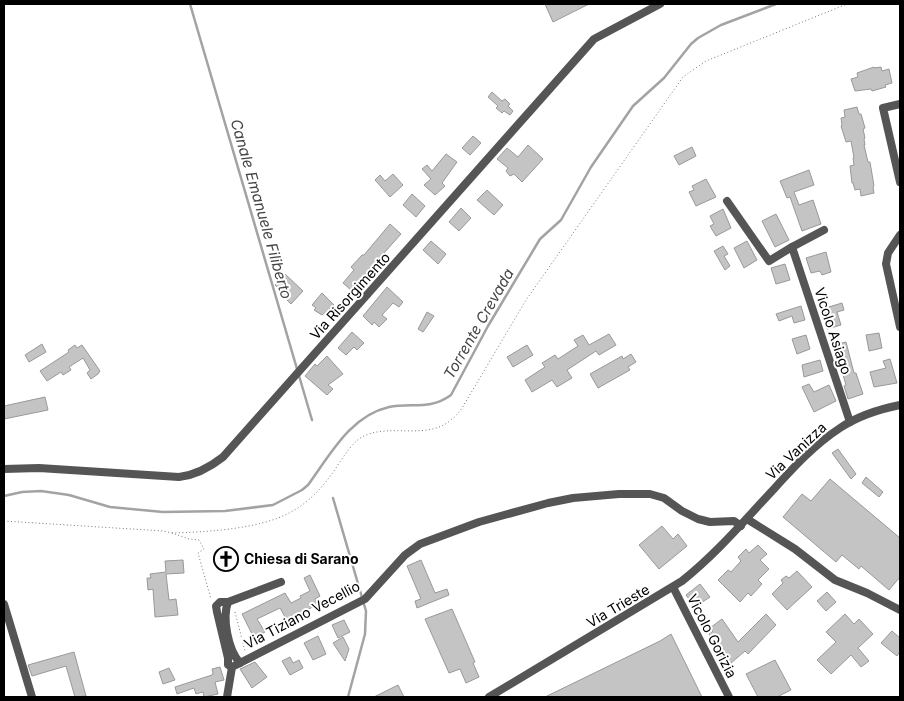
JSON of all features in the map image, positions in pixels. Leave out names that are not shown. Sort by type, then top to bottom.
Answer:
[{"type":"street","name":"Via Risorgimento","points":[[4,469],[39,468],[179,478],[190,476],[212,466],[223,457],[594,39],[660,4]]},
{"type":"street","points":[[900,104],[883,108],[900,178]]},
{"type":"street","points":[[727,201],[769,262],[824,230]]},
{"type":"street","points":[[900,235],[888,253],[886,264],[900,327]]},
{"type":"street","name":"Vicolo Asiago","points":[[792,247],[850,422]]},
{"type":"street","name":"Via Vanizza","points":[[747,518],[805,456],[821,442],[850,422],[900,405]]},
{"type":"street","name":"Via Tiziano Vecellio","points":[[232,667],[362,601],[405,555],[420,544],[478,522],[560,500],[626,493],[650,494],[664,498],[682,511],[703,521],[734,521],[741,526]]},
{"type":"street","points":[[747,518],[796,549],[834,580],[868,593],[900,610]]},
{"type":"street","name":"Via Trieste","points":[[490,697],[673,587],[711,557],[747,518]]},
{"type":"street","points":[[227,697],[232,667],[228,665],[216,606],[220,602],[230,601],[281,582]]},
{"type":"street","name":"Vicolo Gorizia","points":[[673,587],[729,697]]},
{"type":"street","points":[[230,601],[224,618],[234,656],[244,661]]},
{"type":"street","points":[[4,604],[32,696],[23,697]]},
{"type":"path","points":[[4,521],[172,532],[223,529],[256,524],[280,517],[301,506],[312,497],[327,481],[353,445],[362,437],[372,433],[388,431],[430,429],[446,424],[462,408],[526,300],[683,77],[706,61],[847,4]]},
{"type":"path","points":[[172,532],[201,542],[204,549],[198,553],[211,598],[216,606]]},
{"type":"path","points":[[230,601],[244,661]]},
{"type":"building","points":[[545,4],[589,4],[553,22]]},
{"type":"building","points":[[874,67],[881,67],[882,71],[889,69],[892,83],[872,91],[871,89],[855,91],[851,79],[858,77],[857,73]]},
{"type":"building","points":[[492,92],[502,101],[505,99],[510,104],[508,106],[513,111],[510,115],[504,111],[502,113],[496,108],[498,106],[488,97]]},
{"type":"building","points":[[857,107],[865,128],[863,129],[864,145],[868,162],[870,162],[874,186],[874,193],[861,196],[860,189],[855,190],[852,183],[850,166],[854,165],[854,158],[851,141],[846,142],[841,126],[841,118],[845,117],[844,110]]},
{"type":"building","points":[[473,136],[481,143],[470,155],[462,148]]},
{"type":"building","points":[[528,145],[543,159],[522,182],[514,174],[510,176],[506,171],[508,168],[497,159],[507,148],[518,157]]},
{"type":"building","points":[[692,147],[696,156],[679,165],[674,156]]},
{"type":"building","points":[[446,154],[457,162],[442,183],[445,186],[435,195],[424,185],[431,179],[422,169],[427,165],[432,171]]},
{"type":"building","points":[[809,170],[814,185],[794,192],[799,205],[813,200],[821,224],[802,231],[790,197],[787,198],[780,181]]},
{"type":"building","points":[[393,174],[403,185],[390,197],[375,180],[380,175],[385,181]]},
{"type":"building","points":[[706,179],[716,197],[696,206],[689,192],[694,190],[692,186]]},
{"type":"building","points":[[487,190],[503,205],[494,215],[477,200]]},
{"type":"building","points":[[412,194],[425,206],[416,217],[403,205]]},
{"type":"building","points":[[461,208],[471,218],[459,231],[449,222]]},
{"type":"building","points":[[723,209],[731,228],[716,236],[710,226],[714,224],[710,216]]},
{"type":"building","points":[[776,214],[789,240],[775,247],[762,221]]},
{"type":"building","points":[[390,224],[401,234],[351,290],[343,283],[354,270],[351,267],[364,255]]},
{"type":"building","points":[[431,241],[446,254],[438,264],[423,250]]},
{"type":"building","points":[[747,241],[757,260],[744,268],[734,248]]},
{"type":"building","points":[[723,246],[728,254],[724,256],[730,266],[725,270],[714,251]]},
{"type":"building","points":[[826,252],[831,272],[822,275],[820,271],[811,273],[806,258]]},
{"type":"building","points":[[785,264],[790,280],[776,284],[771,268]]},
{"type":"building","points":[[285,274],[303,291],[291,304],[275,285]]},
{"type":"building","points":[[387,287],[403,302],[399,307],[393,303],[382,315],[387,319],[379,327],[374,322],[372,325],[363,316]]},
{"type":"building","points":[[322,293],[334,305],[322,315],[314,310],[316,308],[312,305]]},
{"type":"building","points":[[842,303],[844,310],[837,312],[841,325],[827,329],[822,309]]},
{"type":"building","points":[[801,306],[805,320],[794,323],[792,316],[779,321],[776,314]]},
{"type":"building","points":[[427,312],[434,316],[423,332],[418,329]]},
{"type":"building","points":[[352,332],[364,343],[357,350],[354,347],[346,355],[338,348]]},
{"type":"building","points":[[879,333],[882,348],[869,351],[866,335]]},
{"type":"building","points":[[609,334],[616,345],[599,355],[596,351],[567,370],[572,378],[557,387],[552,380],[532,392],[525,380],[545,367],[542,363],[555,355],[558,359],[578,346],[574,340],[583,335],[589,345]]},
{"type":"building","points":[[806,335],[810,349],[797,354],[792,339]]},
{"type":"building","points":[[846,342],[854,373],[856,373],[863,394],[848,399],[844,386],[846,385],[834,345]]},
{"type":"building","points":[[42,344],[46,352],[29,362],[25,355]]},
{"type":"building","points":[[75,345],[77,348],[82,345],[100,371],[98,374],[91,379],[87,373],[90,370],[83,358],[69,367],[71,370],[63,375],[61,372],[47,381],[40,371],[69,352],[68,350]]},
{"type":"building","points":[[527,345],[533,355],[513,367],[507,357]]},
{"type":"building","points":[[631,354],[636,362],[628,367],[630,370],[598,388],[590,374],[622,356],[623,359]]},
{"type":"building","points":[[327,356],[343,374],[328,385],[333,389],[327,395],[305,376],[315,364],[317,366]]},
{"type":"building","points":[[890,359],[897,383],[874,387],[870,372],[886,368],[883,361]]},
{"type":"building","points":[[820,360],[823,371],[804,377],[802,365]]},
{"type":"building","points":[[809,384],[814,392],[829,385],[836,401],[814,412],[802,387]]},
{"type":"building","points":[[45,397],[48,410],[4,419],[4,406]]},
{"type":"building","points":[[838,449],[856,474],[851,479],[832,453]]},
{"type":"building","points":[[866,477],[883,492],[879,497],[862,483]]},
{"type":"building","points":[[830,479],[900,538],[900,577],[889,590],[861,566],[859,569],[842,555],[836,562],[783,517],[802,494],[811,501]]},
{"type":"building","points":[[662,526],[673,539],[678,534],[687,546],[659,569],[639,545]]},
{"type":"building","points":[[758,545],[767,554],[760,560],[769,569],[758,580],[762,584],[751,596],[748,593],[740,602],[718,580],[728,570],[731,572],[741,561],[738,557],[746,549],[749,553]]},
{"type":"building","points":[[183,560],[184,573],[166,574],[169,600],[176,599],[178,615],[155,617],[153,589],[148,590],[147,578],[151,578],[150,574],[166,572],[165,561]]},
{"type":"building","points":[[421,560],[435,593],[447,589],[449,595],[417,608],[415,601],[421,599],[407,566]]},
{"type":"building","points":[[797,571],[812,587],[787,610],[772,594],[783,583],[781,580],[786,576],[789,578]]},
{"type":"building","points":[[310,575],[320,596],[315,599],[317,605],[296,615],[300,621],[290,626],[280,608],[257,619],[265,632],[254,638],[242,614],[285,593],[291,603],[301,598],[300,596],[310,591],[304,578]]},
{"type":"building","points":[[700,584],[710,597],[695,607],[686,595]]},
{"type":"building","points":[[827,592],[836,602],[826,611],[817,601]]},
{"type":"building","points":[[452,609],[475,662],[473,663],[479,677],[466,683],[460,669],[449,673],[425,619]]},
{"type":"building","points":[[766,614],[776,625],[748,654],[745,651],[731,663],[724,655],[721,657],[709,634],[713,631],[710,628],[722,619],[738,642]]},
{"type":"building","points":[[845,614],[854,624],[859,619],[873,634],[858,648],[869,661],[861,667],[851,655],[831,674],[817,660],[836,642],[826,632]]},
{"type":"building","points":[[344,620],[350,632],[338,638],[332,625]]},
{"type":"building","points":[[892,631],[900,638],[900,652],[897,656],[881,643]]},
{"type":"building","points":[[671,634],[702,697],[545,697],[660,641]]},
{"type":"building","points":[[318,636],[326,654],[313,660],[304,643]]},
{"type":"building","points":[[343,637],[349,649],[345,661],[333,643]]},
{"type":"building","points":[[74,652],[86,696],[75,697],[66,666],[32,676],[28,665]]},
{"type":"building","points":[[290,657],[293,663],[299,660],[303,668],[290,675],[282,661]]},
{"type":"building","points":[[775,660],[791,690],[777,697],[758,697],[746,674]]},
{"type":"building","points":[[255,662],[267,677],[252,688],[240,669]]},
{"type":"building","points":[[220,667],[224,680],[215,682],[218,694],[204,697],[203,692],[196,694],[194,688],[177,694],[175,687],[212,675],[212,669]]},
{"type":"building","points":[[169,668],[175,680],[163,684],[159,672]]},
{"type":"building","points":[[398,685],[404,697],[374,697]]},
{"type":"waterway","name":"Canale Emanuele Filiberto","points":[[190,4],[312,420]]},
{"type":"waterway","name":"Torrente Crevada","points":[[4,496],[22,492],[41,491],[69,495],[110,507],[163,512],[225,511],[273,505],[302,490],[308,485],[342,438],[363,419],[389,407],[428,405],[451,395],[488,326],[540,239],[561,220],[591,167],[633,106],[664,78],[698,38],[721,25],[776,4]]},
{"type":"waterway","name":"Canale Emanuele Filiberto","points":[[333,498],[366,611],[365,634],[348,697]]},
{"type":"place","name":"Chiesa di Sarano","points":[[226,559]]}]
